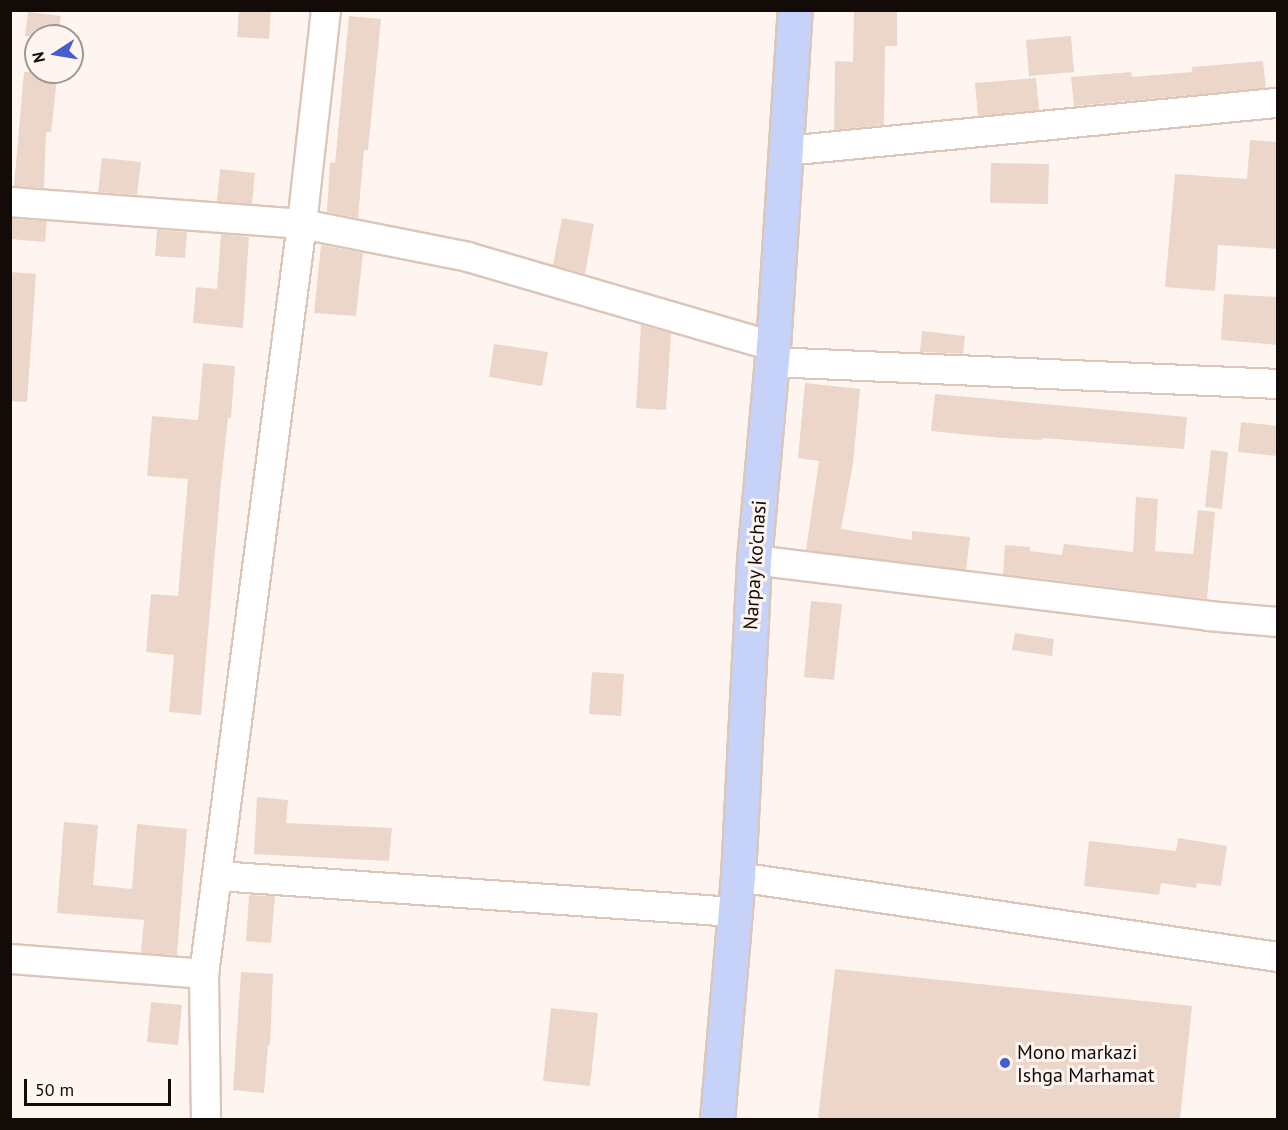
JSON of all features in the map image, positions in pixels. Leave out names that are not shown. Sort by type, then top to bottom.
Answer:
[{"type":"main road","name":"Narpay ko'chasi","points":[[717,1119],[738,878],[754,560],[772,354],[795,10]]},
{"type":"street","points":[[206,1119],[204,974],[302,224],[326,10]]},
{"type":"street","points":[[786,151],[1278,103]]},
{"type":"street","points":[[10,202],[302,224],[468,257],[772,354],[1278,384]]},
{"type":"street","points":[[754,560],[1278,622]]},
{"type":"street","points":[[218,876],[734,912]]},
{"type":"street","points":[[738,878],[1278,957]]},
{"type":"street","points":[[10,958],[204,974]]},
{"type":"building","points":[[239,10],[271,10],[269,39],[237,37]]},
{"type":"building","points":[[854,10],[897,10],[897,46],[885,46],[884,125],[834,130],[835,61],[853,62]]},
{"type":"building","points":[[28,12],[61,16],[60,24],[26,24]]},
{"type":"building","points":[[349,16],[381,19],[368,150],[364,150],[358,218],[327,212],[330,162],[335,163]]},
{"type":"building","points":[[1071,36],[1074,72],[1029,76],[1026,40]]},
{"type":"building","points":[[1263,61],[1266,88],[1074,106],[1071,77],[1131,72],[1132,77],[1192,72],[1192,67]]},
{"type":"building","points":[[24,72],[24,84],[56,84],[51,132],[46,132],[44,188],[14,186]]},
{"type":"building","points":[[1036,78],[1039,110],[978,116],[975,83]]},
{"type":"building","points":[[1250,140],[1278,142],[1278,249],[1218,245],[1215,291],[1165,287],[1175,174],[1247,179]]},
{"type":"building","points":[[102,158],[141,162],[137,195],[98,192]]},
{"type":"building","points":[[991,163],[1049,164],[1048,204],[990,203]]},
{"type":"building","points":[[220,169],[255,173],[252,204],[217,201]]},
{"type":"building","points":[[562,218],[594,224],[585,274],[553,265]]},
{"type":"building","points":[[10,219],[47,221],[45,242],[10,239]]},
{"type":"building","points":[[157,230],[187,232],[185,258],[155,256]]},
{"type":"building","points":[[221,234],[249,237],[243,328],[193,323],[196,287],[217,289]]},
{"type":"building","points":[[321,245],[363,253],[356,316],[314,313]]},
{"type":"building","points":[[10,272],[36,274],[27,402],[10,401]]},
{"type":"building","points":[[1224,294],[1278,297],[1278,345],[1221,340]]},
{"type":"building","points":[[641,325],[671,333],[666,410],[636,408]]},
{"type":"building","points":[[922,331],[965,336],[963,354],[920,352]]},
{"type":"building","points":[[494,344],[548,352],[542,386],[489,377]]},
{"type":"building","points":[[203,363],[235,366],[231,418],[228,418],[221,482],[201,715],[169,712],[174,655],[146,652],[151,594],[178,596],[188,479],[147,476],[152,416],[198,420]]},
{"type":"building","points":[[805,383],[860,389],[853,464],[841,529],[912,540],[912,531],[970,537],[966,570],[806,550],[819,461],[798,458]]},
{"type":"building","points":[[935,394],[1187,417],[1184,449],[1042,438],[1042,440],[1001,438],[931,431]]},
{"type":"building","points":[[1241,422],[1278,426],[1278,456],[1238,452]]},
{"type":"building","points":[[1211,450],[1228,452],[1222,509],[1205,507]]},
{"type":"building","points":[[1136,497],[1158,499],[1155,551],[1193,554],[1198,510],[1215,512],[1207,599],[1003,574],[1005,545],[1030,547],[1030,551],[1062,555],[1064,544],[1133,552]]},
{"type":"building","points":[[811,601],[842,604],[834,680],[804,677]]},
{"type":"building","points":[[1015,633],[1054,639],[1052,656],[1012,650]]},
{"type":"building","points":[[592,672],[624,674],[621,716],[589,714]]},
{"type":"building","points":[[257,797],[288,800],[286,823],[392,828],[389,861],[254,854]]},
{"type":"building","points":[[64,822],[98,825],[93,885],[132,889],[137,824],[187,829],[177,955],[141,953],[144,920],[57,913]]},
{"type":"building","points":[[1178,838],[1227,846],[1221,886],[1197,883],[1196,888],[1161,883],[1159,895],[1084,886],[1089,841],[1176,851]]},
{"type":"building","points":[[249,895],[275,896],[271,943],[246,941]]},
{"type":"building","name":"Mono markazi Ishga Marhamat","points":[[835,969],[1192,1006],[1180,1119],[818,1119]]},
{"type":"building","points":[[241,972],[273,974],[270,1045],[268,1045],[264,1093],[233,1090]]},
{"type":"building","points":[[151,1002],[182,1005],[178,1045],[147,1042]]},
{"type":"building","points":[[551,1008],[598,1013],[590,1086],[543,1081]]},
{"type":"place","name":"Mono markazi Ishga Marhamat","points":[[1005,1063]]}]
